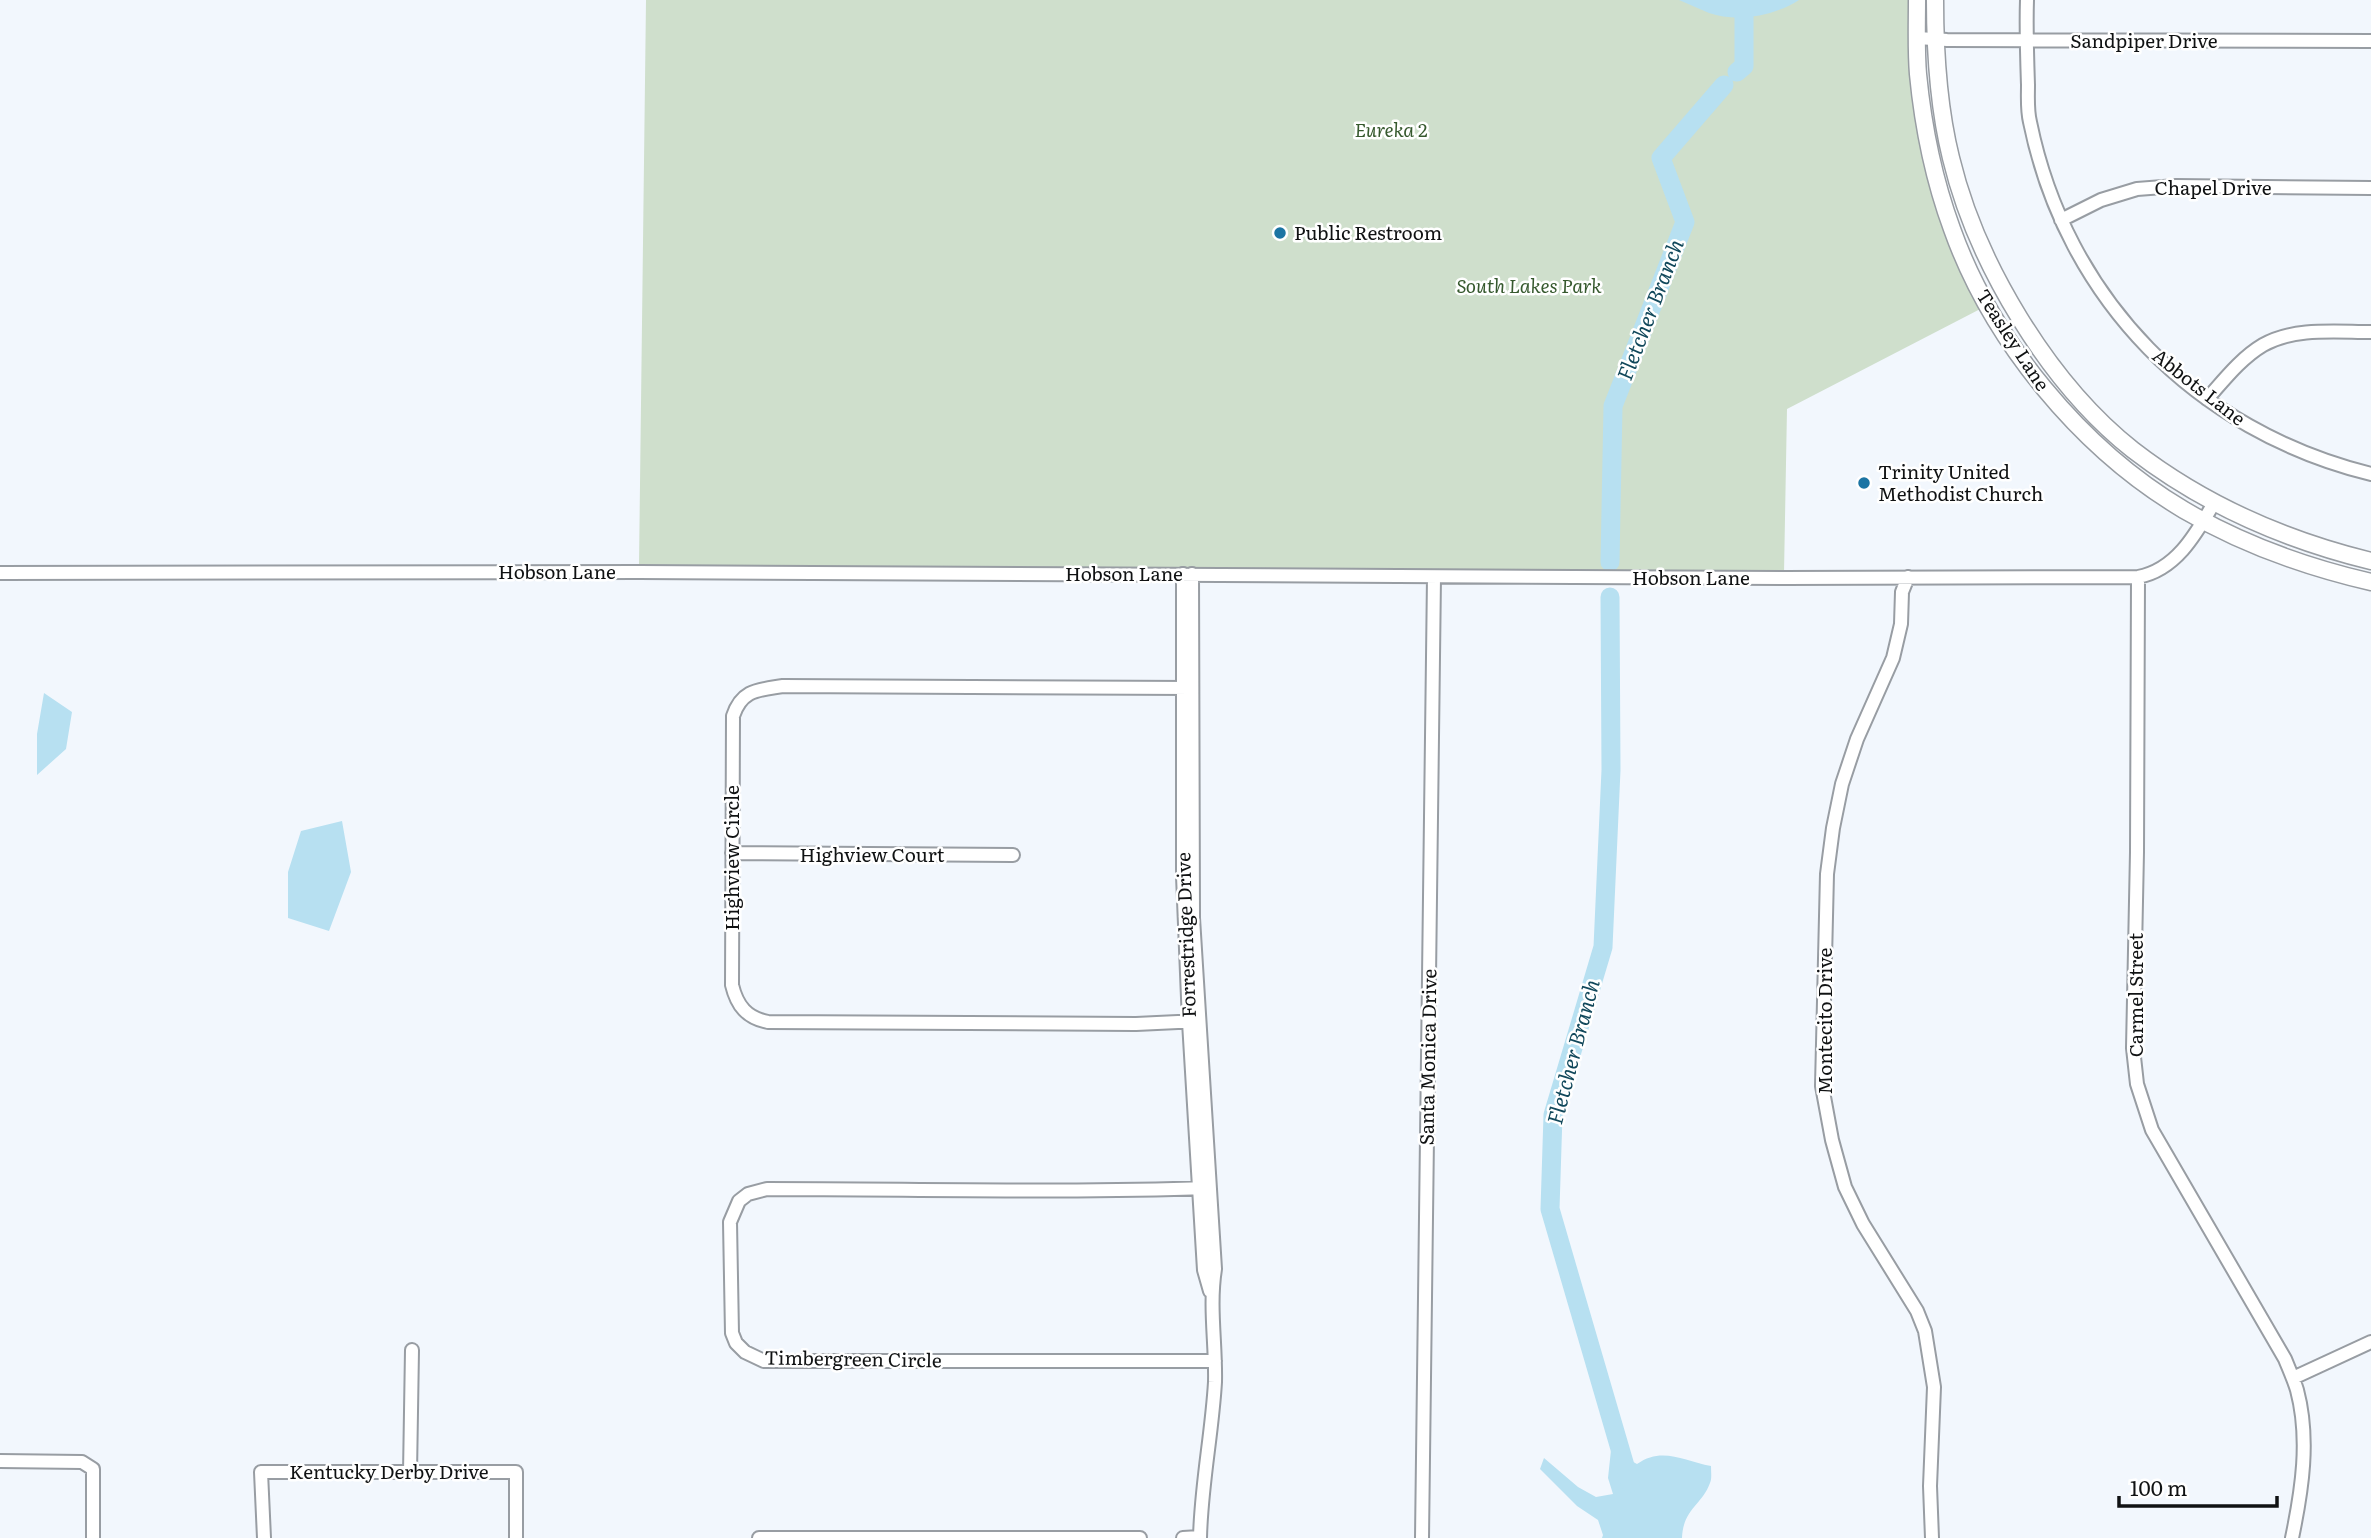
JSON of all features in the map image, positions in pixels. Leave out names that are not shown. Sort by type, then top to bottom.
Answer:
[{"type":"main road","name":"Teasley Lane","points":[[1917,0],[1918,73],[1924,117],[1951,228],[1982,296],[2035,378],[2100,447],[2157,492],[2203,521],[2281,556],[2327,572],[2371,582]]},
{"type":"main road","name":"Teasley Lane","points":[[1936,0],[1935,40],[1941,104],[1960,189],[1981,241],[2021,321],[2066,382],[2105,424],[2152,464],[2214,503],[2299,541],[2371,561]]},
{"type":"street","name":"Abbots Lane","points":[[2027,0],[2029,119],[2044,175],[2062,220],[2092,280],[2123,321],[2164,365],[2207,399],[2250,427],[2300,451],[2336,465],[2371,474]]},
{"type":"street","name":"Sandpiper Drive","points":[[1917,38],[2371,41]]},
{"type":"street","name":"Chapel Drive","points":[[2062,220],[2101,200],[2137,189],[2371,188]]},
{"type":"street","points":[[2207,399],[2237,366],[2263,345],[2312,331],[2371,332]]},
{"type":"street","name":"Hobson Lane","points":[[0,573],[653,572],[2138,578],[2151,575],[2162,568],[2186,547],[2214,503]]},
{"type":"street","name":"Forrestridge Drive","points":[[1188,574],[1187,688],[1194,1021],[1204,1188],[1214,1269],[1211,1294],[1214,1384],[1201,1495],[1200,1537]]},
{"type":"street","name":"Santa Monica Drive","points":[[1422,1538],[1434,577]]},
{"type":"street","name":"Montecito Drive","points":[[1908,577],[1902,592],[1900,624],[1893,658],[1857,738],[1842,783],[1833,828],[1827,874],[1822,1086],[1832,1140],[1845,1187],[1863,1224],[1917,1311],[1925,1331],[1934,1387],[1930,1486],[1932,1538]]},
{"type":"street","name":"Carmel Street","points":[[2138,578],[2133,1048],[2137,1084],[2152,1130],[2285,1359],[2297,1389],[2303,1425],[2303,1481],[2291,1538]]},
{"type":"street","name":"Highview Circle","points":[[1187,688],[783,686],[751,691],[736,707],[733,716],[732,985],[739,1006],[758,1020],[1136,1024],[1194,1021]]},
{"type":"street","name":"Highview Court","points":[[732,853],[1013,855]]},
{"type":"street","name":"Timbergreen Circle","points":[[1204,1188],[1106,1191],[757,1191],[739,1201],[730,1222],[730,1324],[736,1343],[745,1352],[764,1361],[1214,1361]]},
{"type":"street","points":[[2292,1378],[2371,1342]]},
{"type":"street","points":[[410,1473],[412,1350]]},
{"type":"street","points":[[0,1461],[82,1462],[93,1469],[93,1538]]},
{"type":"street","name":"Kentucky Derby Drive","points":[[264,1538],[261,1472],[516,1472],[516,1538]]},
{"type":"street","points":[[1183,1538],[1200,1537]]},
{"type":"street","points":[[759,1538],[1140,1538]]},
{"type":"green space","name":"South Lakes Park","points":[[646,0],[1917,0],[1928,140],[1988,305],[1787,409],[1784,573],[639,566]]},
{"type":"water","points":[[1679,0],[1799,0],[1767,14],[1732,17],[1709,13]]},
{"type":"water","points":[[44,693],[72,712],[66,749],[37,775],[37,734]]},
{"type":"water","points":[[342,821],[351,872],[329,931],[288,918],[288,872],[301,831]]},
{"type":"water","points":[[1611,1450],[1637,1464],[1664,1455],[1711,1466],[1710,1483],[1689,1514],[1682,1538],[1602,1538],[1598,1520],[1577,1506],[1540,1469],[1544,1458],[1578,1487],[1596,1497],[1613,1494],[1608,1478]]},
{"type":"waterway","name":"Fletcher Branch","points":[[1737,72],[1744,66],[1744,12],[1748,0]]},
{"type":"waterway","name":"Fletcher Branch","points":[[1610,562],[1613,406],[1685,222],[1661,158],[1724,85]]},
{"type":"waterway","name":"Fletcher Branch","points":[[1610,597],[1611,770],[1603,947],[1553,1115],[1550,1209],[1630,1483]]},
{"type":"place","name":"Public Restroom","points":[[1280,233]]},
{"type":"place","name":"Trinity United Methodist Church","points":[[1864,483]]},
{"type":"park label","name":"Eureka 2","points":[[1391,130]]}]
